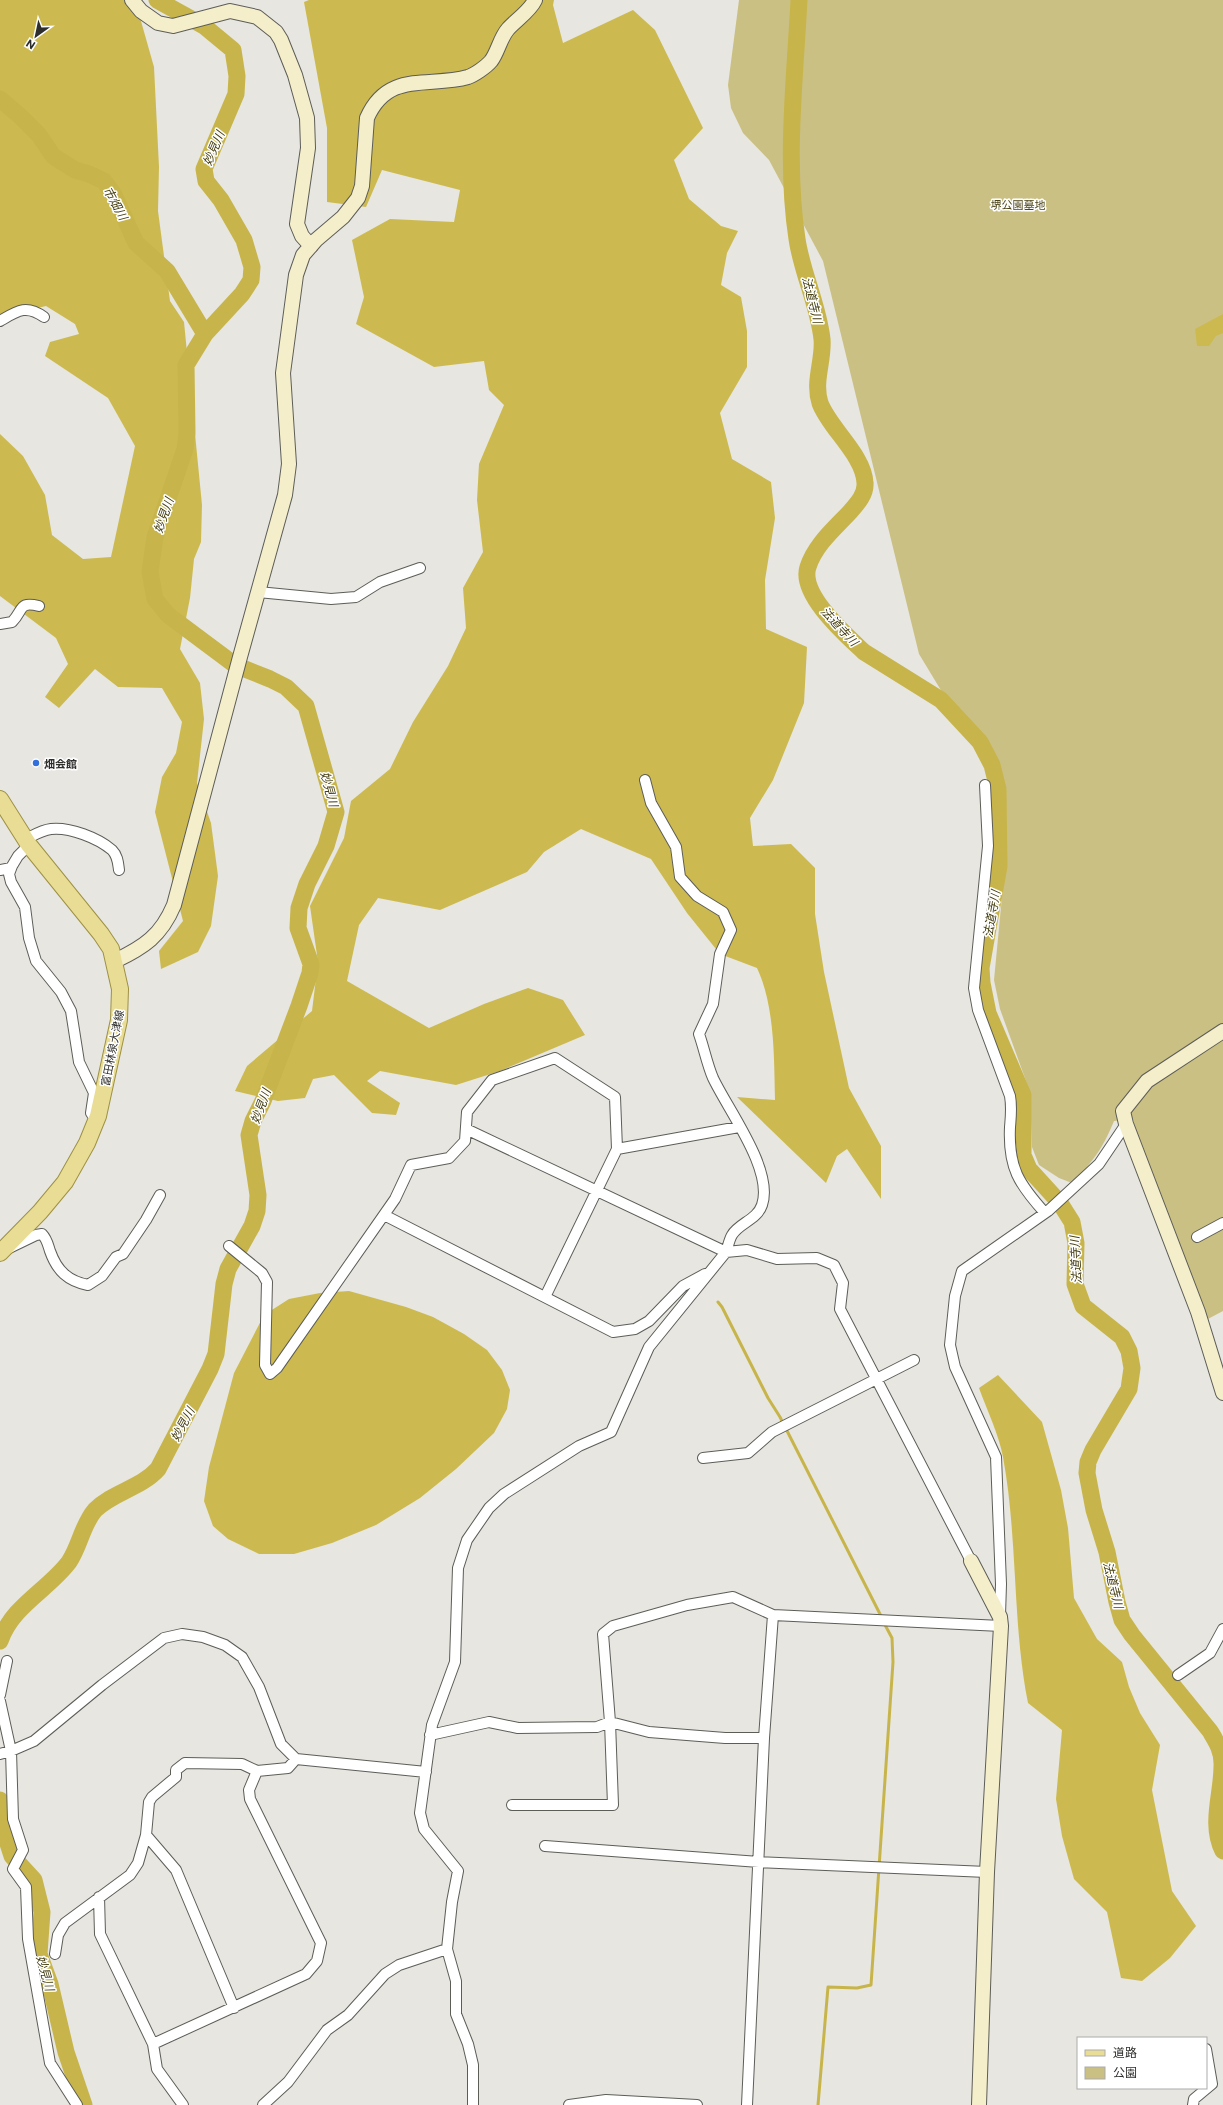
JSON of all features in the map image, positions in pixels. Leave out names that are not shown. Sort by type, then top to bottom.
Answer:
[{"type":"main road","name":"富田林泉大津線","points":[[0,800],[28,842],[101,934],[111,949],[115,961],[120,989],[119,1020],[96,1121],[87,1143],[65,1182],[40,1212],[1,1252]]},
{"type":"street","points":[[132,0],[141,11],[158,22],[173,26],[230,11],[246,13],[266,23],[281,40],[295,75],[307,118],[308,148],[297,224],[302,236],[311,246]]},
{"type":"street","points":[[115,961],[143,947],[155,936],[169,917],[285,496],[289,464],[283,373],[296,275],[303,255],[343,216],[358,198],[362,186],[367,118],[370,110],[381,97],[402,84],[469,77],[490,62],[507,30],[535,0]]},
{"type":"street","points":[[0,321],[20,310],[28,309],[44,316]]},
{"type":"street","points":[[258,592],[331,599],[356,597],[380,582],[420,568]]},
{"type":"street","points":[[0,624],[12,622],[23,605],[28,604],[39,606]]},
{"type":"street","points":[[473,2105],[473,2065],[468,2044],[456,2014],[456,1982],[448,1949],[452,1902],[458,1871],[424,1829],[420,1812],[430,1735],[455,1662],[458,1568],[467,1540],[489,1508],[504,1494],[579,1446],[611,1432],[649,1348],[726,1252],[732,1234],[753,1218],[762,1206],[765,1189],[755,1153],[739,1127],[713,1076],[699,1034],[713,1004],[720,954],[731,930],[723,912],[697,896],[680,877],[676,847],[651,803],[645,780]]},
{"type":"street","points":[[985,785],[988,846],[974,988],[978,1010],[1010,1096],[1012,1110],[1010,1127],[1013,1168],[1023,1188],[1046,1212]]},
{"type":"street","points":[[96,1121],[91,1113],[94,1093],[79,1062],[71,1011],[64,998],[36,960],[32,951],[25,907],[11,882],[10,874],[11,868],[28,842],[51,829],[75,832],[98,841],[113,851],[118,859],[119,870]]},
{"type":"street","points":[[0,870],[11,868]]},
{"type":"street","points":[[1223,1031],[1147,1081],[1123,1111],[1126,1124],[1198,1312],[1223,1393]]},
{"type":"street","points":[[229,1246],[262,1273],[266,1282],[264,1365],[270,1374],[278,1368],[395,1199],[411,1164],[449,1158],[465,1141],[467,1112],[492,1080],[555,1058],[615,1097],[617,1149],[545,1297]]},
{"type":"street","points":[[979,2105],[987,1872],[1001,1584],[996,1457],[955,1367],[950,1345],[955,1296],[962,1271],[1046,1212],[1099,1164],[1126,1124]]},
{"type":"street","points":[[617,1149],[739,1127]]},
{"type":"street","points":[[466,1129],[726,1252],[747,1250],[777,1259],[817,1258],[834,1265],[843,1283],[840,1309],[971,1561],[1000,1622]]},
{"type":"street","points":[[1,1252],[42,1234],[46,1238],[54,1262],[60,1271],[68,1278],[88,1285],[102,1276],[116,1257],[123,1254],[146,1220],[160,1195]]},
{"type":"street","points":[[384,1215],[613,1332],[635,1329],[649,1321],[683,1286],[711,1271]]},
{"type":"street","points":[[1197,1237],[1223,1223]]},
{"type":"street","points":[[702,1458],[748,1453],[772,1432],[914,1360]]},
{"type":"street","points":[[512,1804],[613,1805],[610,1722],[604,1634],[613,1626],[687,1605],[733,1598],[773,1615],[1000,1622]]},
{"type":"street","points":[[747,2105],[764,1738],[773,1615]]},
{"type":"street","points":[[1178,1675],[1210,1652],[1223,1629]]},
{"type":"street","points":[[0,1754],[34,1741],[102,1685],[164,1638],[182,1634],[203,1636],[211,1639],[225,1645],[242,1657],[259,1687],[280,1744],[296,1759],[426,1772]]},
{"type":"street","points":[[0,1695],[7,1661]]},
{"type":"street","points":[[0,1701],[11,1751],[13,1819],[23,1850],[13,1869],[26,1887],[28,1939],[50,2063],[77,2105]]},
{"type":"street","points":[[430,1735],[489,1722],[518,1728],[597,1727],[610,1722],[649,1732],[725,1738],[764,1738]]},
{"type":"street","points":[[55,1954],[58,1935],[66,1923],[98,1897],[130,1875],[135,1869],[146,1835],[149,1802],[152,1797],[176,1777],[176,1770],[185,1763],[242,1764],[257,1771],[288,1768],[296,1759]]},
{"type":"street","points":[[153,2044],[306,1974],[317,1961],[321,1943],[250,1798],[249,1790],[257,1771]]},
{"type":"street","points":[[146,1835],[176,1870],[234,2008]]},
{"type":"street","points":[[545,1846],[759,1862],[987,1872]]},
{"type":"street","points":[[98,1897],[100,1934],[153,2044],[157,2069],[183,2105]]},
{"type":"street","points":[[265,2104],[288,2082],[327,2030],[348,2015],[385,1974],[399,1965],[448,1949]]},
{"type":"street","points":[[1207,2055],[1212,2084],[1207,2088]]},
{"type":"street","points":[[1193,2105],[1194,2099],[1206,2089]]},
{"type":"street","points":[[570,2105],[606,2100],[697,2105]]},
{"type":"green space","name":"堺公園墓地","points":[[739,0],[1223,0],[1223,1311],[1206,1320],[1136,1132],[1133,1119],[1114,1121],[1097,1154],[1072,1183],[1059,1178],[1039,1165],[1032,1147],[1030,1092],[1000,1009],[994,980],[1006,855],[1004,790],[981,741],[942,692],[919,654],[823,261],[769,160],[743,133],[731,108],[728,85]]},
{"type":"shaded area","points":[[0,0],[135,0],[154,67],[159,167],[158,211],[170,301],[184,322],[202,505],[201,542],[194,559],[190,598],[180,649],[200,683],[204,719],[197,783],[211,823],[218,876],[211,926],[198,952],[161,969],[159,951],[183,921],[155,812],[162,777],[176,753],[182,722],[162,688],[118,687],[95,669],[59,708],[45,697],[68,664],[56,638],[0,596],[0,434],[23,456],[45,495],[52,535],[83,559],[111,557],[135,446],[108,398],[45,356],[50,342],[79,334],[75,324],[46,306],[0,317]]},
{"type":"shaded area","points":[[309,0],[554,0],[553,5],[563,43],[633,10],[655,30],[703,128],[674,160],[689,199],[721,226],[738,231],[727,253],[721,285],[741,297],[747,331],[747,367],[720,413],[732,459],[771,482],[775,518],[765,580],[766,629],[807,647],[804,703],[773,780],[750,818],[753,846],[791,844],[815,868],[815,914],[824,972],[849,1088],[881,1146],[881,1199],[847,1149],[837,1156],[826,1183],[737,1097],[775,1100],[774,1050],[770,1016],[763,983],[757,968],[720,954],[687,913],[651,859],[581,829],[544,852],[527,872],[440,910],[378,898],[359,925],[347,981],[429,1028],[484,1004],[528,988],[563,1000],[585,1035],[500,1071],[456,1085],[380,1071],[367,1081],[400,1103],[396,1115],[372,1113],[334,1075],[313,1079],[305,1098],[278,1101],[235,1091],[247,1066],[312,1011],[318,962],[310,906],[344,838],[351,801],[390,769],[413,722],[448,666],[466,628],[463,588],[483,552],[477,500],[479,464],[504,405],[489,390],[484,361],[434,367],[356,324],[364,297],[352,240],[390,219],[454,222],[460,190],[382,170],[366,207],[327,202],[327,128],[304,2]]},
{"type":"shaded area","points":[[1223,314],[1223,333],[1216,336],[1209,346],[1197,346],[1195,329]]},
{"type":"shaded area","points":[[349,1291],[406,1307],[433,1317],[464,1334],[487,1350],[502,1370],[510,1390],[507,1409],[494,1433],[456,1469],[420,1498],[376,1525],[332,1543],[294,1554],[259,1554],[228,1539],[213,1526],[204,1501],[209,1467],[234,1373],[264,1315],[289,1299],[320,1293]]},
{"type":"shaded area","points":[[998,1375],[1042,1422],[1061,1490],[1068,1528],[1074,1598],[1097,1639],[1122,1662],[1129,1687],[1140,1713],[1160,1745],[1152,1790],[1172,1891],[1196,1926],[1170,1958],[1142,1981],[1121,1978],[1107,1912],[1074,1879],[1062,1836],[1056,1799],[1062,1730],[1028,1703],[1019,1642],[1008,1488],[1003,1457],[996,1431],[979,1388]]},
{"type":"waterway","name":"妙見川","points":[[0,1641],[13,1618],[69,1562],[87,1522],[95,1510],[110,1499],[144,1481],[158,1469],[210,1369],[216,1354],[224,1284],[228,1269],[252,1226],[257,1211],[258,1195],[249,1135],[253,1121],[263,1101],[299,1006],[310,973],[311,964],[298,928],[299,908],[307,884],[326,846],[336,812],[306,706],[286,687],[235,665],[168,615],[155,599],[150,572],[155,537],[185,449],[187,433],[186,365],[205,334],[242,294],[251,280],[252,267],[244,240],[221,200],[206,181],[204,169],[236,94],[237,76],[233,50],[204,26],[157,0]]},
{"type":"waterway","name":"法道寺川","points":[[799,0],[791,149],[793,209],[799,252],[817,313],[822,339],[818,395],[824,412],[859,462],[865,483],[864,492],[857,503],[820,544],[815,552],[808,567],[807,578],[810,589],[817,601],[836,625],[864,652],[941,700],[980,742],[992,765],[998,789],[999,866],[981,968],[982,983],[988,1013],[1023,1095],[1023,1155],[1029,1169],[1060,1203],[1072,1222],[1076,1243],[1075,1284],[1083,1306],[1122,1337],[1129,1351],[1132,1368],[1129,1389],[1093,1450],[1088,1462],[1087,1473],[1094,1510],[1107,1552],[1122,1620],[1132,1635],[1210,1731],[1220,1750],[1222,1758],[1222,1774],[1217,1830],[1223,1851]]},
{"type":"waterway","name":"市畑川","points":[[0,99],[39,135],[53,156],[75,170],[89,174],[104,181],[114,195],[136,243],[167,271],[205,334]]},
{"type":"waterway","points":[[718,1302],[722,1307],[768,1398],[780,1417],[882,1618]]},
{"type":"waterway","points":[[818,2105],[828,1987],[857,1988],[871,1985],[893,1662],[892,1638],[884,1623]]},
{"type":"waterway","name":"妙見川","points":[[0,1800],[4,1831],[12,1856],[34,1880],[42,1912],[39,1954],[50,1984],[66,2052],[84,2105]]},
{"type":"place","name":"畑会館","points":[[36,763]]}]
